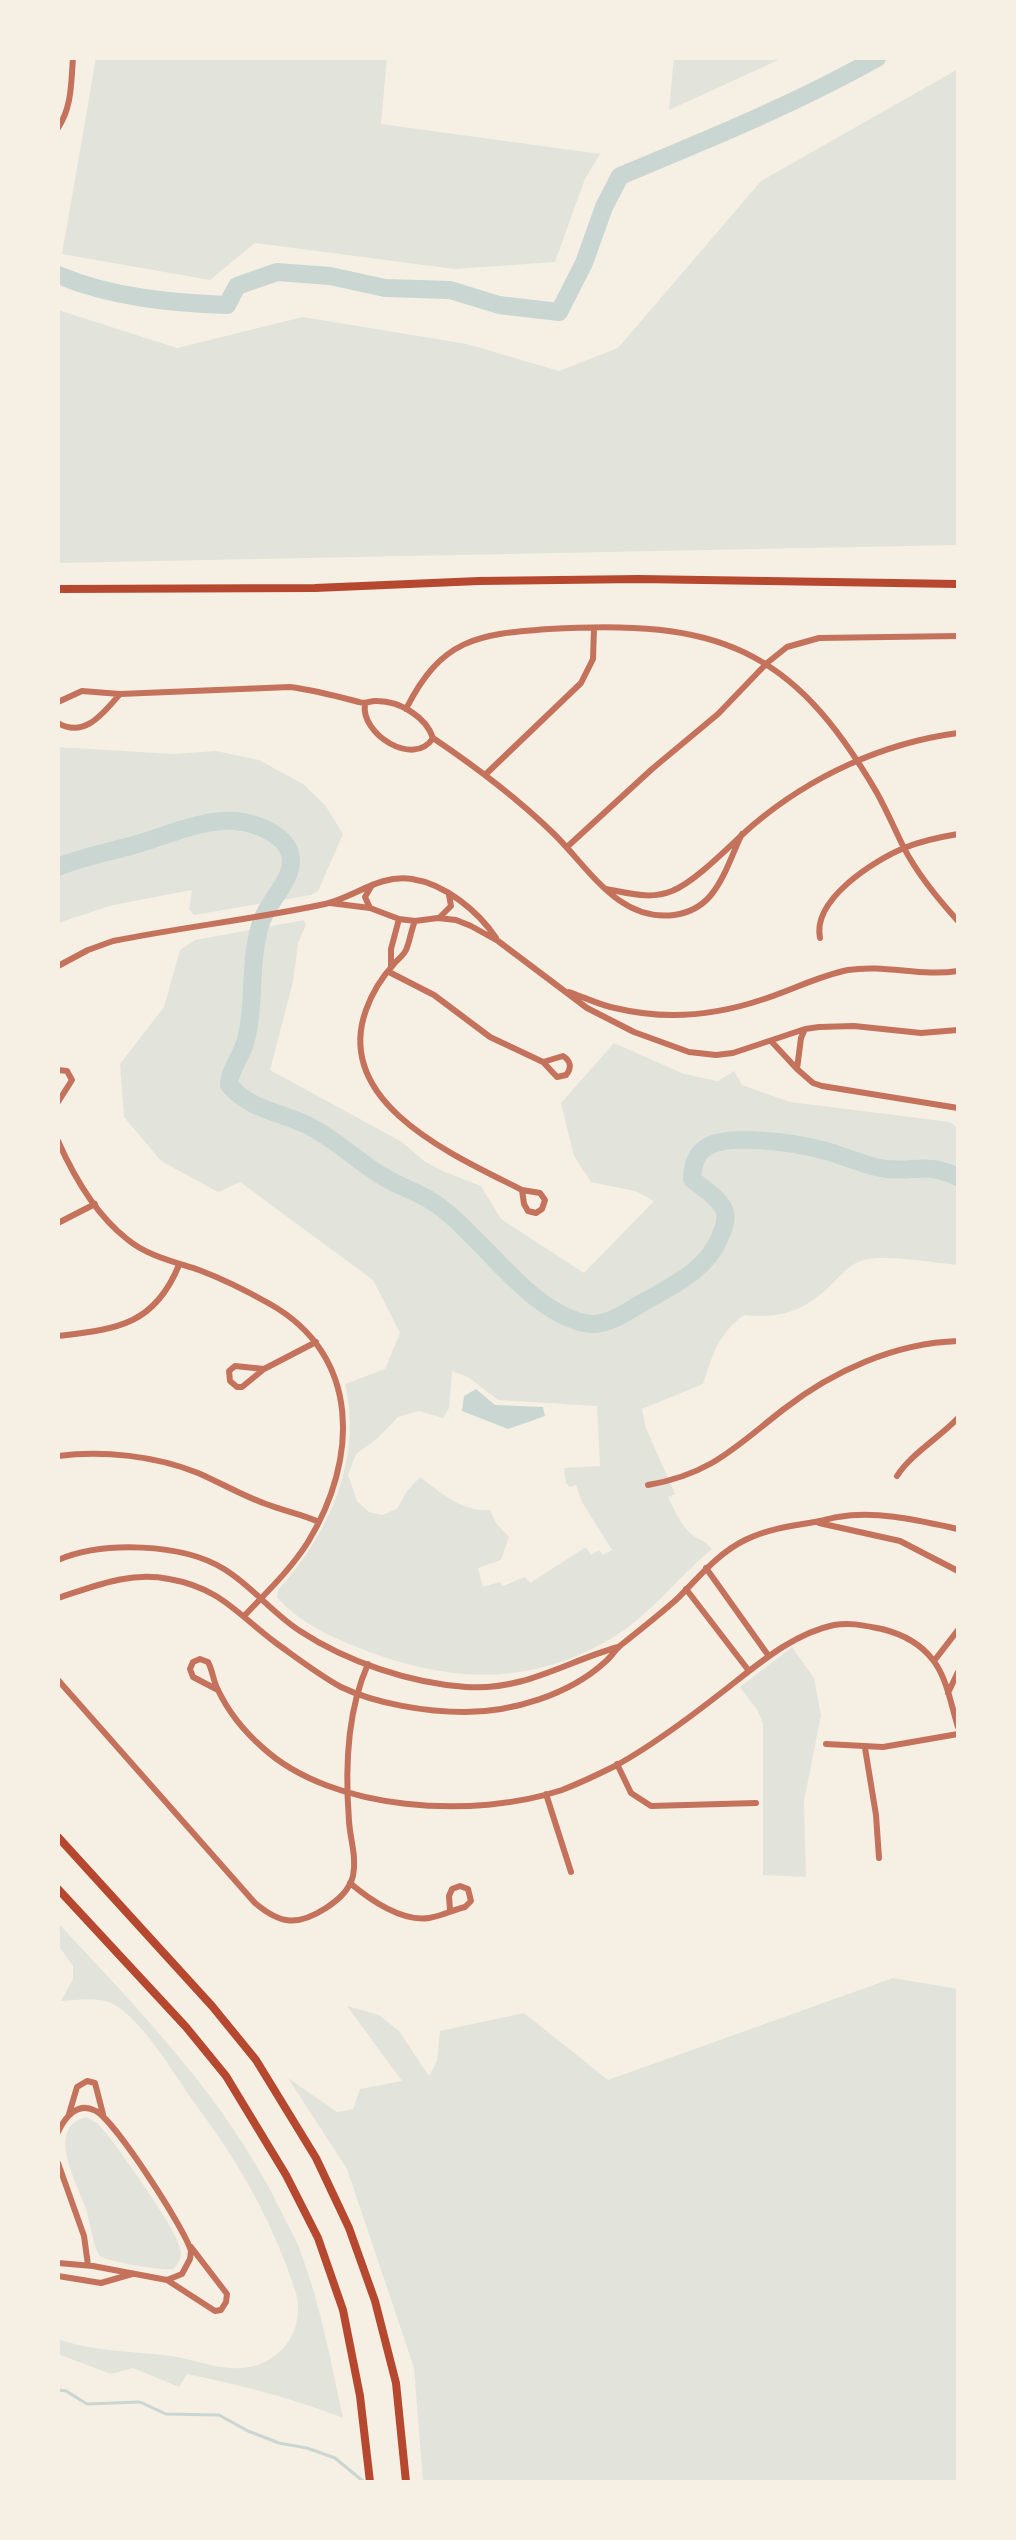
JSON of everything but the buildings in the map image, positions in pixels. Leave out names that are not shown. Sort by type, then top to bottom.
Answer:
[{"type":"main road","points":[[58,589],[315,588],[479,581],[639,579],[958,584]]},
{"type":"main road","points":[[58,1837],[212,2006],[256,2060],[316,2158],[349,2228],[375,2301],[396,2383],[406,2482]]},
{"type":"main road","points":[[58,1889],[186,2027],[226,2076],[286,2175],[318,2238],[343,2310],[360,2396],[369,2477]]},
{"type":"street","points":[[58,128],[66,115],[70,99],[73,58]]},
{"type":"street","points":[[486,774],[581,683],[593,659],[594,628]]},
{"type":"street","points":[[406,709],[424,675],[441,658],[464,643],[504,633],[594,628],[656,630],[712,638],[767,663],[807,696],[845,741],[880,797],[904,848],[930,888],[958,921]]},
{"type":"street","points":[[567,847],[718,714],[767,663],[787,647],[819,638],[958,636]]},
{"type":"street","points":[[58,702],[82,691],[120,694],[290,687],[315,690],[365,704],[380,701],[406,709],[427,726],[433,738],[486,774],[567,847],[621,904],[654,916],[685,913],[706,901],[742,834]]},
{"type":"street","points":[[58,723],[68,728],[88,725],[97,720],[120,694]]},
{"type":"street","points":[[365,704],[364,715],[372,729],[393,744],[422,749],[433,738]]},
{"type":"street","points":[[606,889],[647,896],[675,890],[742,834],[808,786],[858,761],[907,742],[958,733]]},
{"type":"street","points":[[820,938],[818,922],[821,916],[840,892],[867,869],[904,848],[958,834]]},
{"type":"street","points":[[58,966],[113,941],[330,903],[375,883],[401,878],[426,883],[449,895],[477,915],[498,941]]},
{"type":"street","points":[[370,908],[365,897],[375,883]]},
{"type":"street","points":[[438,918],[451,906],[449,895]]},
{"type":"street","points":[[330,903],[370,908],[399,919],[456,920],[498,941],[587,1008],[634,1032],[689,1052],[733,1053],[805,1029],[854,1026],[921,1033],[958,1030]]},
{"type":"street","points":[[390,969],[391,949],[399,919]]},
{"type":"street","points":[[415,921],[404,954],[373,992],[363,1019],[362,1054],[371,1083],[381,1098],[430,1140],[522,1190]]},
{"type":"street","points":[[561,990],[613,1008],[690,1015],[738,1007],[845,971],[877,967],[928,973],[958,971]]},
{"type":"street","points":[[390,969],[434,995],[490,1037],[543,1062]]},
{"type":"street","points":[[797,1069],[805,1029]]},
{"type":"street","points":[[771,1041],[813,1083],[958,1108]]},
{"type":"street","points":[[58,1070],[67,1071],[72,1080],[58,1102]]},
{"type":"street","points":[[58,1141],[71,1168],[105,1219],[129,1242],[179,1265],[223,1280],[272,1305],[303,1326],[329,1359],[336,1375],[343,1409],[336,1472],[329,1499],[295,1561],[245,1615]]},
{"type":"street","points":[[58,1223],[95,1204]]},
{"type":"street","points":[[58,1336],[105,1331],[131,1322],[160,1298],[179,1265]]},
{"type":"street","points":[[648,1485],[690,1474],[720,1459],[784,1408],[844,1371],[913,1347],[958,1341]]},
{"type":"street","points":[[264,1369],[235,1366],[229,1371],[230,1381],[242,1387],[264,1369],[316,1342]]},
{"type":"street","points":[[897,1476],[909,1460],[928,1447],[958,1418]]},
{"type":"street","points":[[58,1456],[112,1455],[174,1465],[265,1504],[319,1522]]},
{"type":"street","points":[[58,1598],[117,1579],[170,1579],[205,1589],[245,1615],[274,1642],[341,1686],[359,1694],[422,1709],[488,1711],[530,1701],[568,1686],[604,1663],[706,1568],[729,1550],[761,1533],[840,1516],[871,1516],[958,1529]]},
{"type":"street","points":[[816,1522],[900,1541],[958,1571]]},
{"type":"street","points":[[58,1560],[87,1551],[132,1548],[178,1553],[210,1562],[224,1569],[301,1632],[336,1651],[368,1664],[442,1685],[501,1687],[539,1677],[618,1647]]},
{"type":"street","points":[[706,1568],[768,1655]]},
{"type":"street","points":[[686,1589],[749,1671]]},
{"type":"street","points":[[218,1690],[193,1677],[190,1669],[193,1662],[200,1659],[208,1662],[218,1690],[237,1720],[264,1750],[301,1774],[324,1785],[395,1803],[450,1807],[476,1806],[563,1789],[617,1764],[697,1711],[768,1655],[822,1628],[851,1623],[899,1633],[925,1651],[934,1661],[948,1693],[958,1727]]},
{"type":"street","points":[[934,1661],[958,1630]]},
{"type":"street","points":[[58,1680],[255,1903],[267,1914],[291,1921],[314,1917],[334,1903],[350,1883],[354,1861],[347,1792],[350,1737],[368,1664]]},
{"type":"street","points":[[948,1693],[958,1672]]},
{"type":"street","points":[[826,1744],[865,1748],[958,1734]]},
{"type":"street","points":[[865,1748],[876,1815],[879,1858]]},
{"type":"street","points":[[617,1764],[631,1793],[651,1806],[756,1803]]},
{"type":"street","points":[[546,1794],[571,1872]]},
{"type":"street","points":[[350,1883],[385,1906],[414,1919],[433,1918],[450,1910],[461,1909],[472,1897],[468,1889],[460,1886],[452,1889],[450,1910]]},
{"type":"street","points":[[58,2132],[69,2114],[77,2087],[83,2082],[95,2083],[104,2117],[149,2177],[189,2243],[227,2294],[225,2306],[215,2311],[167,2280],[88,2265],[58,2263]]},
{"type":"street","points":[[69,2114],[89,2108],[104,2117]]},
{"type":"street","points":[[58,2163],[81,2225],[88,2265]]},
{"type":"street","points":[[167,2280],[182,2274],[187,2267],[189,2243]]},
{"type":"street","points":[[58,2276],[101,2283],[134,2273]]},
{"type":"shaded area","points":[[96,58],[387,58],[381,124],[600,154],[585,179],[555,262],[455,269],[255,243],[210,280],[62,254]]},
{"type":"shaded area","points":[[674,58],[783,58],[669,110]]},
{"type":"shaded area","points":[[958,69],[958,545],[58,563],[58,310],[177,348],[303,317],[467,344],[559,371],[618,348],[761,181]]},
{"type":"shaded area","points":[[58,747],[174,754],[216,751],[259,760],[303,784],[325,805],[343,834],[318,891],[311,895],[194,915],[189,909],[192,890],[113,905],[58,923]]},
{"type":"shaded area","points":[[304,920],[306,925],[298,943],[293,982],[270,1070],[402,1142],[424,1161],[481,1186],[501,1219],[584,1273],[654,1201],[635,1191],[591,1182],[574,1156],[561,1103],[614,1043],[684,1074],[718,1081],[734,1071],[742,1085],[790,1102],[950,1122],[958,1128],[958,1265],[896,1258],[859,1261],[804,1306],[783,1314],[744,1315],[722,1337],[703,1384],[642,1409],[646,1428],[675,1494],[668,1497],[690,1533],[712,1549],[622,1632],[575,1656],[544,1667],[481,1675],[418,1667],[344,1642],[293,1613],[277,1597],[278,1590],[312,1545],[337,1495],[349,1441],[345,1384],[385,1369],[400,1333],[373,1280],[240,1182],[218,1192],[161,1161],[124,1117],[120,1064],[164,1007],[180,950],[195,940]],"holes":[[[452,1371],[468,1377],[498,1400],[597,1406],[600,1466],[564,1468],[566,1483],[570,1487],[576,1485],[582,1502],[612,1550],[603,1555],[599,1550],[591,1555],[586,1547],[530,1583],[525,1577],[503,1586],[500,1582],[483,1587],[478,1568],[501,1560],[509,1537],[496,1523],[490,1510],[461,1505],[420,1477],[397,1509],[382,1515],[369,1512],[357,1501],[348,1475],[356,1454],[378,1438],[398,1417],[419,1411],[443,1418],[449,1408]]]},
{"type":"shaded area","points":[[476,1389],[495,1405],[543,1407],[545,1416],[508,1429],[462,1411],[464,1396]]},
{"type":"shaded area","points":[[792,1647],[814,1678],[821,1715],[804,1801],[806,1877],[763,1875],[763,1724],[758,1711],[740,1687]]},
{"type":"shaded area","points":[[58,1923],[180,2058],[259,2169],[294,2236],[308,2273],[343,2418],[285,2398],[207,2378],[187,2374],[179,2387],[133,2368],[111,2374],[58,2354],[58,2339],[86,2346],[171,2356],[220,2367],[249,2367],[269,2360],[285,2346],[295,2328],[298,2307],[294,2287],[278,2246],[248,2184],[160,2052],[138,2025],[115,2005],[103,2000],[61,2001],[73,1979],[73,1966],[58,1945]]},
{"type":"shaded area","points":[[893,1978],[958,1989],[958,2482],[423,2482],[414,2368],[347,2169],[288,2078],[337,2112],[353,2109],[360,2089],[402,2081],[347,2006],[379,2015],[399,2031],[429,2076],[437,2061],[440,2031],[524,2013],[608,2080]]},
{"type":"shaded area","points":[[86,2117],[107,2134],[171,2229],[181,2252],[179,2262],[173,2269],[124,2263],[98,2253],[65,2144],[67,2132],[74,2123]]},
{"type":"waterway","points":[[58,275],[98,289],[141,298],[227,305],[237,286],[277,272],[330,276],[385,288],[450,290],[499,305],[559,312],[584,263],[604,207],[620,176],[783,106],[877,58]]},
{"type":"waterway","points":[[58,867],[184,829],[222,821],[243,822],[278,837],[289,851],[290,868],[265,913],[258,934],[249,1025],[229,1085],[246,1100],[318,1131],[385,1178],[433,1202],[468,1231],[538,1300],[579,1322],[601,1323],[620,1316],[677,1283],[707,1259],[722,1231],[725,1213],[716,1198],[692,1179],[697,1157],[707,1147],[717,1143],[746,1140],[780,1142],[822,1150],[878,1168],[929,1169],[958,1177]]},
{"type":"waterway","points":[[58,2390],[66,2391],[87,2404],[140,2402],[166,2414],[219,2415],[279,2443],[307,2448],[335,2458],[364,2482]]}]
